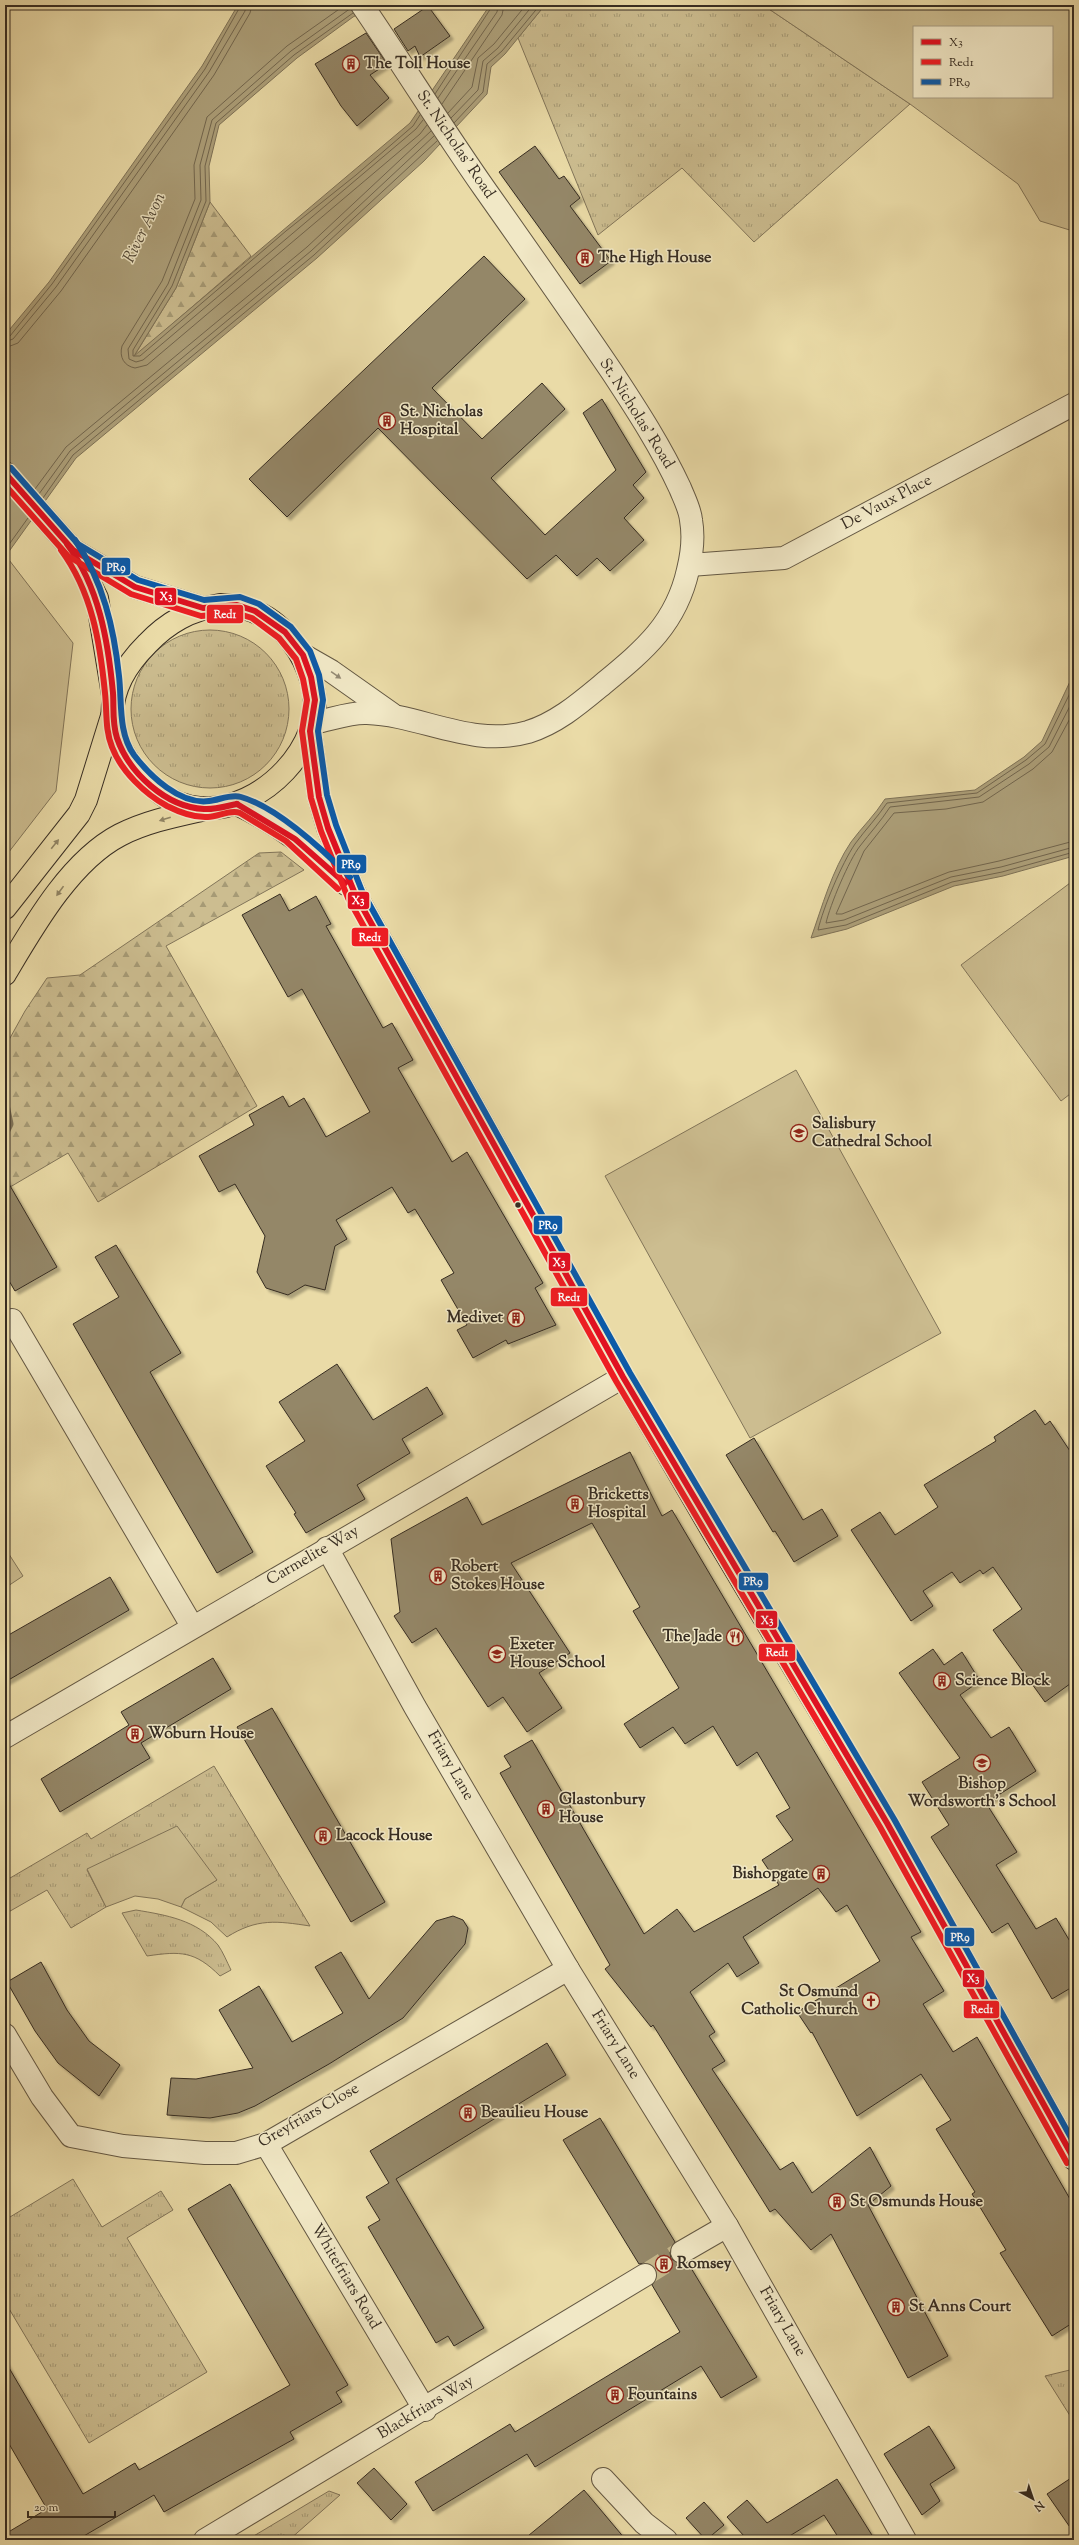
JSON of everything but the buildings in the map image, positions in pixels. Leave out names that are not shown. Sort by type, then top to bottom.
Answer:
[{"type":"highway","points":[[5,472],[73,550],[97,598],[113,695],[112,716],[86,800],[79,814],[5,908]]},
{"type":"highway","points":[[73,550],[135,587],[202,608]]},
{"type":"highway","points":[[5,974],[25,940],[78,867],[99,849],[120,835],[145,825],[202,809],[237,804],[277,780],[297,758],[311,727],[315,700],[311,677],[302,656],[284,632],[272,621],[255,611],[237,605],[202,608],[176,619],[160,631],[126,668],[113,695]]},
{"type":"highway","points":[[112,716],[117,738],[126,759],[143,778],[160,793],[182,804],[202,809]]},
{"type":"street","name":"St. Nicholas' Road","points":[[311,727],[366,713],[397,717],[445,730],[494,736],[528,732],[550,723],[576,706],[646,647],[672,615],[680,598],[690,564],[693,538],[691,517],[669,464],[620,386],[453,144],[362,5]]},
{"type":"street","name":"De Vaux Place","points":[[690,564],[784,558],[1074,404]]},
{"type":"street","name":"St. Nicholas' Road","points":[[302,656],[331,672],[397,717]]},
{"type":"street","points":[[311,727],[319,797],[328,828],[355,894],[623,1377],[887,1823],[1074,2160]]},
{"type":"street","points":[[237,804],[292,834],[316,854],[355,894]]},
{"type":"street","points":[[12,1320],[192,1626]]},
{"type":"street","name":"Carmelite Way","points":[[5,1737],[192,1626],[623,1377]]},
{"type":"street","name":"Friary Lane","points":[[327,1548],[415,1707],[568,1969],[727,2226],[905,2540]]},
{"type":"street","name":"Greyfriars Close","points":[[5,2035],[49,2108],[71,2136],[123,2146],[205,2153],[236,2153],[266,2144],[568,1969]]},
{"type":"street","name":"Whitefriars Road","points":[[266,2144],[425,2410]]},
{"type":"street","points":[[682,2252],[727,2226]]},
{"type":"street","name":"Blackfriars Way","points":[[212,2538],[645,2275]]},
{"type":"street","points":[[603,2479],[644,2523],[666,2540]]},
{"type":"green space","points":[[545,5],[763,5],[910,104],[754,242],[682,168],[598,235],[518,38]]},
{"type":"green space","points":[[763,5],[1074,5],[1073,231],[1040,221],[1018,184],[910,104]]},
{"type":"green space","points":[[210,202],[251,256],[133,358],[176,288]]},
{"type":"green space","points":[[6,556],[73,643],[56,791],[5,857]]},
{"type":"green space","points":[[202,630],[218,630],[233,633],[247,639],[266,653],[276,665],[286,686],[289,709],[286,732],[276,753],[266,765],[254,775],[233,785],[218,788],[202,788],[187,785],[166,775],[154,765],[144,753],[134,732],[131,717],[131,701],[134,686],[144,665],[154,653],[166,643],[187,633]]},
{"type":"green space","points":[[281,852],[304,870],[166,946],[257,1106],[98,1202],[68,1153],[5,1190],[5,1047],[25,1011],[47,978],[80,975],[259,853]]},
{"type":"green space","points":[[1074,880],[1074,1091],[1061,1101],[961,965]]},
{"type":"green space","points":[[796,1070],[941,1333],[750,1438],[605,1176]]},
{"type":"green space","points":[[5,1548],[23,1576],[5,1588]]},
{"type":"green space","points":[[214,1766],[310,1926],[267,1922],[248,1927],[227,1937],[211,1922],[181,1907],[185,1899],[217,1880],[87,1870],[106,1907],[71,1928],[47,1890],[5,1914],[5,1881],[87,1833],[91,1839]]},
{"type":"green space","points":[[177,1826],[217,1880],[185,1899],[181,1907],[158,1899],[135,1896],[106,1907],[87,1869]]},
{"type":"green space","points":[[136,1910],[180,1920],[201,1930],[218,1945],[231,1970],[220,1976],[195,1957],[178,1954],[147,1956],[122,1913]]},
{"type":"green space","points":[[73,2179],[102,2227],[161,2191],[173,2210],[127,2238],[207,2372],[89,2443],[5,2302],[5,2220]]},
{"type":"green space","points":[[1074,2369],[1074,2422],[1045,2376]]},
{"type":"green space","points":[[329,2491],[340,2495],[289,2540],[247,2540]]},
{"type":"water","name":"River Avon","points":[[238,5],[375,5],[353,17],[297,58],[219,125],[209,166],[210,202],[176,288],[134,356],[410,123],[490,5],[545,5],[505,54],[491,67],[487,94],[424,161],[317,258],[76,458],[5,557],[5,335],[49,282],[202,66]]},
{"type":"water","points":[[1074,673],[1074,856],[1003,876],[954,886],[847,929],[811,938],[838,864],[851,842],[885,799],[975,790],[1024,757],[1042,741]]},
{"type":"waterway","points":[[5,1105],[9,1124],[5,1132]]},
{"type":"tunnel","points":[[645,2275],[682,2252]]},
{"type":"transit line","name":"PR9","points":[[11,468],[78,544],[138,580],[204,600],[240,597],[259,604],[291,627],[310,651],[319,675],[323,700],[318,731],[327,795],[336,825],[362,891],[630,1373],[894,1819],[1074,2143]]},
{"type":"transit line","name":"X3","points":[[5,473],[73,550],[135,587],[203,608],[237,605],[255,611],[285,632],[303,655],[311,677],[315,700],[310,731],[319,797],[328,828],[355,894],[623,1377],[887,1823],[1074,2159]]},
{"type":"transit line","name":"Red1","points":[[5,485],[68,556],[131,594],[201,616],[236,613],[252,618],[279,638],[296,659],[303,679],[307,700],[302,731],[311,798],[321,831],[348,898],[616,1381],[880,1827],[1067,2163]]},
{"type":"transit line","name":"PR9","points":[[75,540],[93,572],[106,605],[117,658],[123,727],[125,737],[134,755],[148,772],[177,794],[198,801],[209,801],[237,796],[255,802],[270,810],[314,843],[350,877]]},
{"type":"transit line","name":"X3","points":[[67,544],[87,578],[100,615],[105,634],[111,673],[115,732],[130,764],[151,786],[176,802],[190,807],[204,809],[237,804]]},
{"type":"transit line","name":"Red1","points":[[61,550],[72,566],[93,618],[103,674],[108,734],[112,747],[121,765],[142,788],[167,806],[192,816],[212,817],[233,812],[240,813],[286,841],[338,889]]},
{"type":"transit line","name":"X3","points":[[237,804],[295,839],[345,883]]},
{"type":"place","name":"The Toll House","points":[[351,64]]},
{"type":"place","name":"The High House","points":[[585,258]]},
{"type":"place","name":"St. Nicholas Hospital","points":[[387,421]]},
{"type":"place","name":"Salisbury Cathedral School","points":[[799,1133]]},
{"type":"place","name":"Medivet","points":[[516,1318]]},
{"type":"place","name":"Bricketts Hospital","points":[[575,1504]]},
{"type":"place","name":"Robert Stokes House","points":[[438,1576]]},
{"type":"place","name":"The Jade","points":[[735,1637]]},
{"type":"place","name":"Exeter House School","points":[[497,1654]]},
{"type":"place","name":"Science Block","points":[[942,1681]]},
{"type":"place","name":"Woburn House","points":[[135,1734]]},
{"type":"place","name":"Bishop Wordsworth's School","points":[[982,1763]]},
{"type":"place","name":"Glastonbury House","points":[[546,1809]]},
{"type":"place","name":"Lacock House","points":[[323,1836]]},
{"type":"place","name":"Bishopgate","points":[[821,1874]]},
{"type":"place","name":"St Osmund Catholic Church","points":[[871,2001]]},
{"type":"place","name":"Beaulieu House","points":[[468,2113]]},
{"type":"place","name":"St Osmunds House","points":[[837,2202]]},
{"type":"place","name":"Romsey","points":[[664,2264]]},
{"type":"place","name":"St Anns Court","points":[[896,2307]]},
{"type":"place","name":"Fountains","points":[[615,2395]]}]
